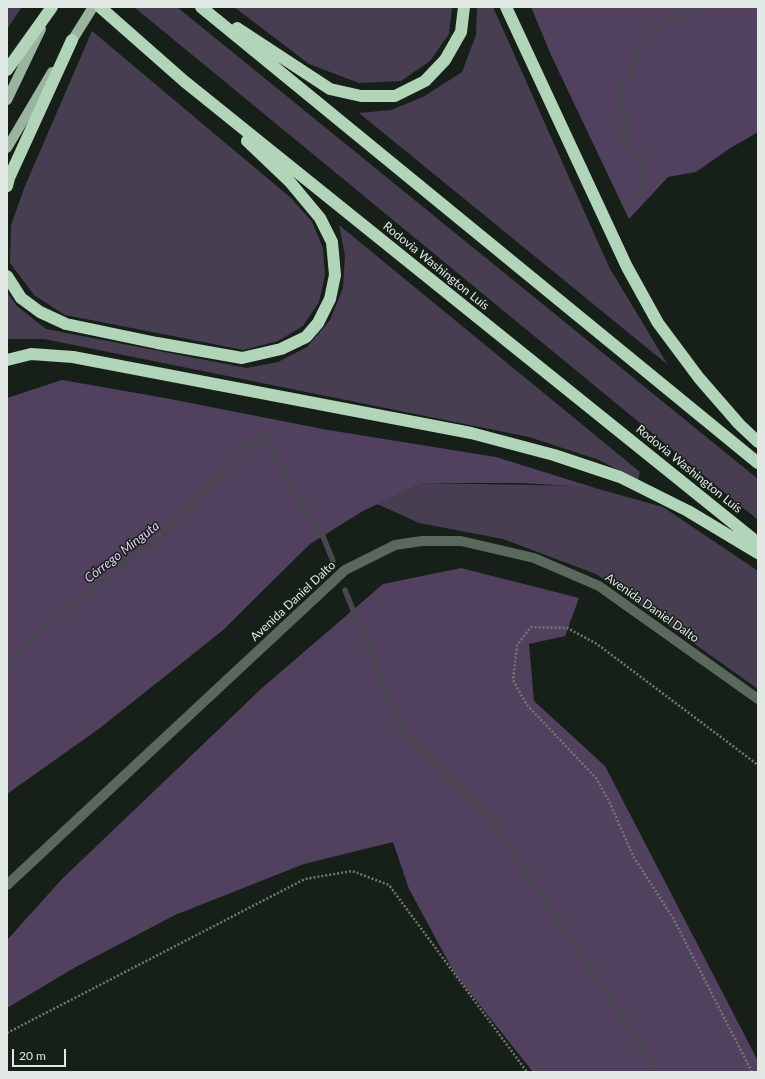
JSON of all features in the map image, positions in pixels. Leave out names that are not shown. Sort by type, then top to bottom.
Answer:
[{"type":"highway","points":[[7,70],[52,7]]},
{"type":"highway","name":"Rodovia Washington Luís","points":[[100,7],[184,81],[758,543]]},
{"type":"highway","points":[[201,7],[758,463]]},
{"type":"highway","points":[[205,7],[330,89],[361,96],[395,96],[425,81],[445,60],[461,32],[464,7]]},
{"type":"highway","points":[[506,7],[627,267],[658,323],[699,378],[739,424],[758,442]]},
{"type":"highway","points":[[7,186],[9,178],[72,40]]},
{"type":"highway","points":[[7,276],[21,298],[40,312],[66,324],[157,343],[242,358],[281,349],[306,337],[318,323],[330,299],[335,275],[332,242],[320,218],[290,182],[184,81]]},
{"type":"highway","points":[[7,360],[32,354],[73,357],[470,433],[554,455],[620,477],[688,511],[758,553]]},
{"type":"main road","points":[[7,100],[52,7]]},
{"type":"main road","points":[[7,148],[93,7]]},
{"type":"street","name":"Avenida Daniel Dalto","points":[[7,885],[345,570],[395,545],[422,540],[461,540],[534,558],[599,586],[758,699]]},
{"type":"path","points":[[752,1072],[674,918],[633,856],[609,801],[596,778],[527,705],[513,680],[517,645],[530,627],[567,628],[597,644],[758,765]]},
{"type":"path","points":[[7,1033],[305,879],[352,871],[389,884],[527,1072]]},
{"type":"shaded area","points":[[7,7],[22,7],[7,29]]},
{"type":"shaded area","points":[[134,7],[177,7],[758,479],[758,520]]},
{"type":"shaded area","points":[[234,7],[452,7],[449,34],[430,61],[401,81],[359,83],[309,64]]},
{"type":"shaded area","points":[[477,7],[493,7],[609,267],[668,365],[359,113],[391,110],[423,97],[462,72],[476,35]]},
{"type":"shaded area","points":[[531,7],[758,7],[758,132],[729,149],[696,172],[668,177],[629,219],[551,55]]},
{"type":"shaded area","points":[[92,31],[291,198],[312,222],[323,248],[325,275],[319,302],[303,326],[278,341],[244,350],[65,315],[34,295],[10,263],[11,225],[25,186]]},
{"type":"shaded area","points":[[339,225],[640,472],[638,480],[599,460],[529,437],[44,339],[7,339],[7,292],[17,306],[46,329],[247,368],[278,362],[307,347],[330,320],[343,288],[345,256]]},
{"type":"shaded area","points":[[62,380],[165,398],[328,430],[496,457],[592,487],[520,483],[423,483],[363,511],[310,544],[222,631],[100,728],[7,794],[7,398]]},
{"type":"shaded area","points":[[423,483],[588,486],[663,507],[758,571],[758,689],[596,574],[503,539],[419,523],[377,504]]},
{"type":"shaded area","points":[[461,568],[579,598],[565,636],[529,644],[534,701],[605,766],[758,1061],[758,1072],[533,1072],[455,974],[409,889],[393,842],[304,864],[175,915],[74,968],[7,1008],[7,940],[62,879],[262,688],[383,584]]},
{"type":"waterway","name":"Córrego Minguta","points":[[624,203],[642,190],[640,181],[645,166],[640,155],[630,149],[623,141],[626,120],[618,104],[618,93],[624,82],[632,75],[634,59],[641,42],[662,22],[684,13],[693,7]]},
{"type":"waterway","name":"Córrego Minguta","points":[[7,667],[33,639],[62,613],[82,599],[134,554],[161,537],[218,477],[236,454],[264,434],[291,486],[322,534],[333,561]]},
{"type":"waterway","points":[[345,590],[401,730],[493,821],[637,1040],[655,1072]]}]
